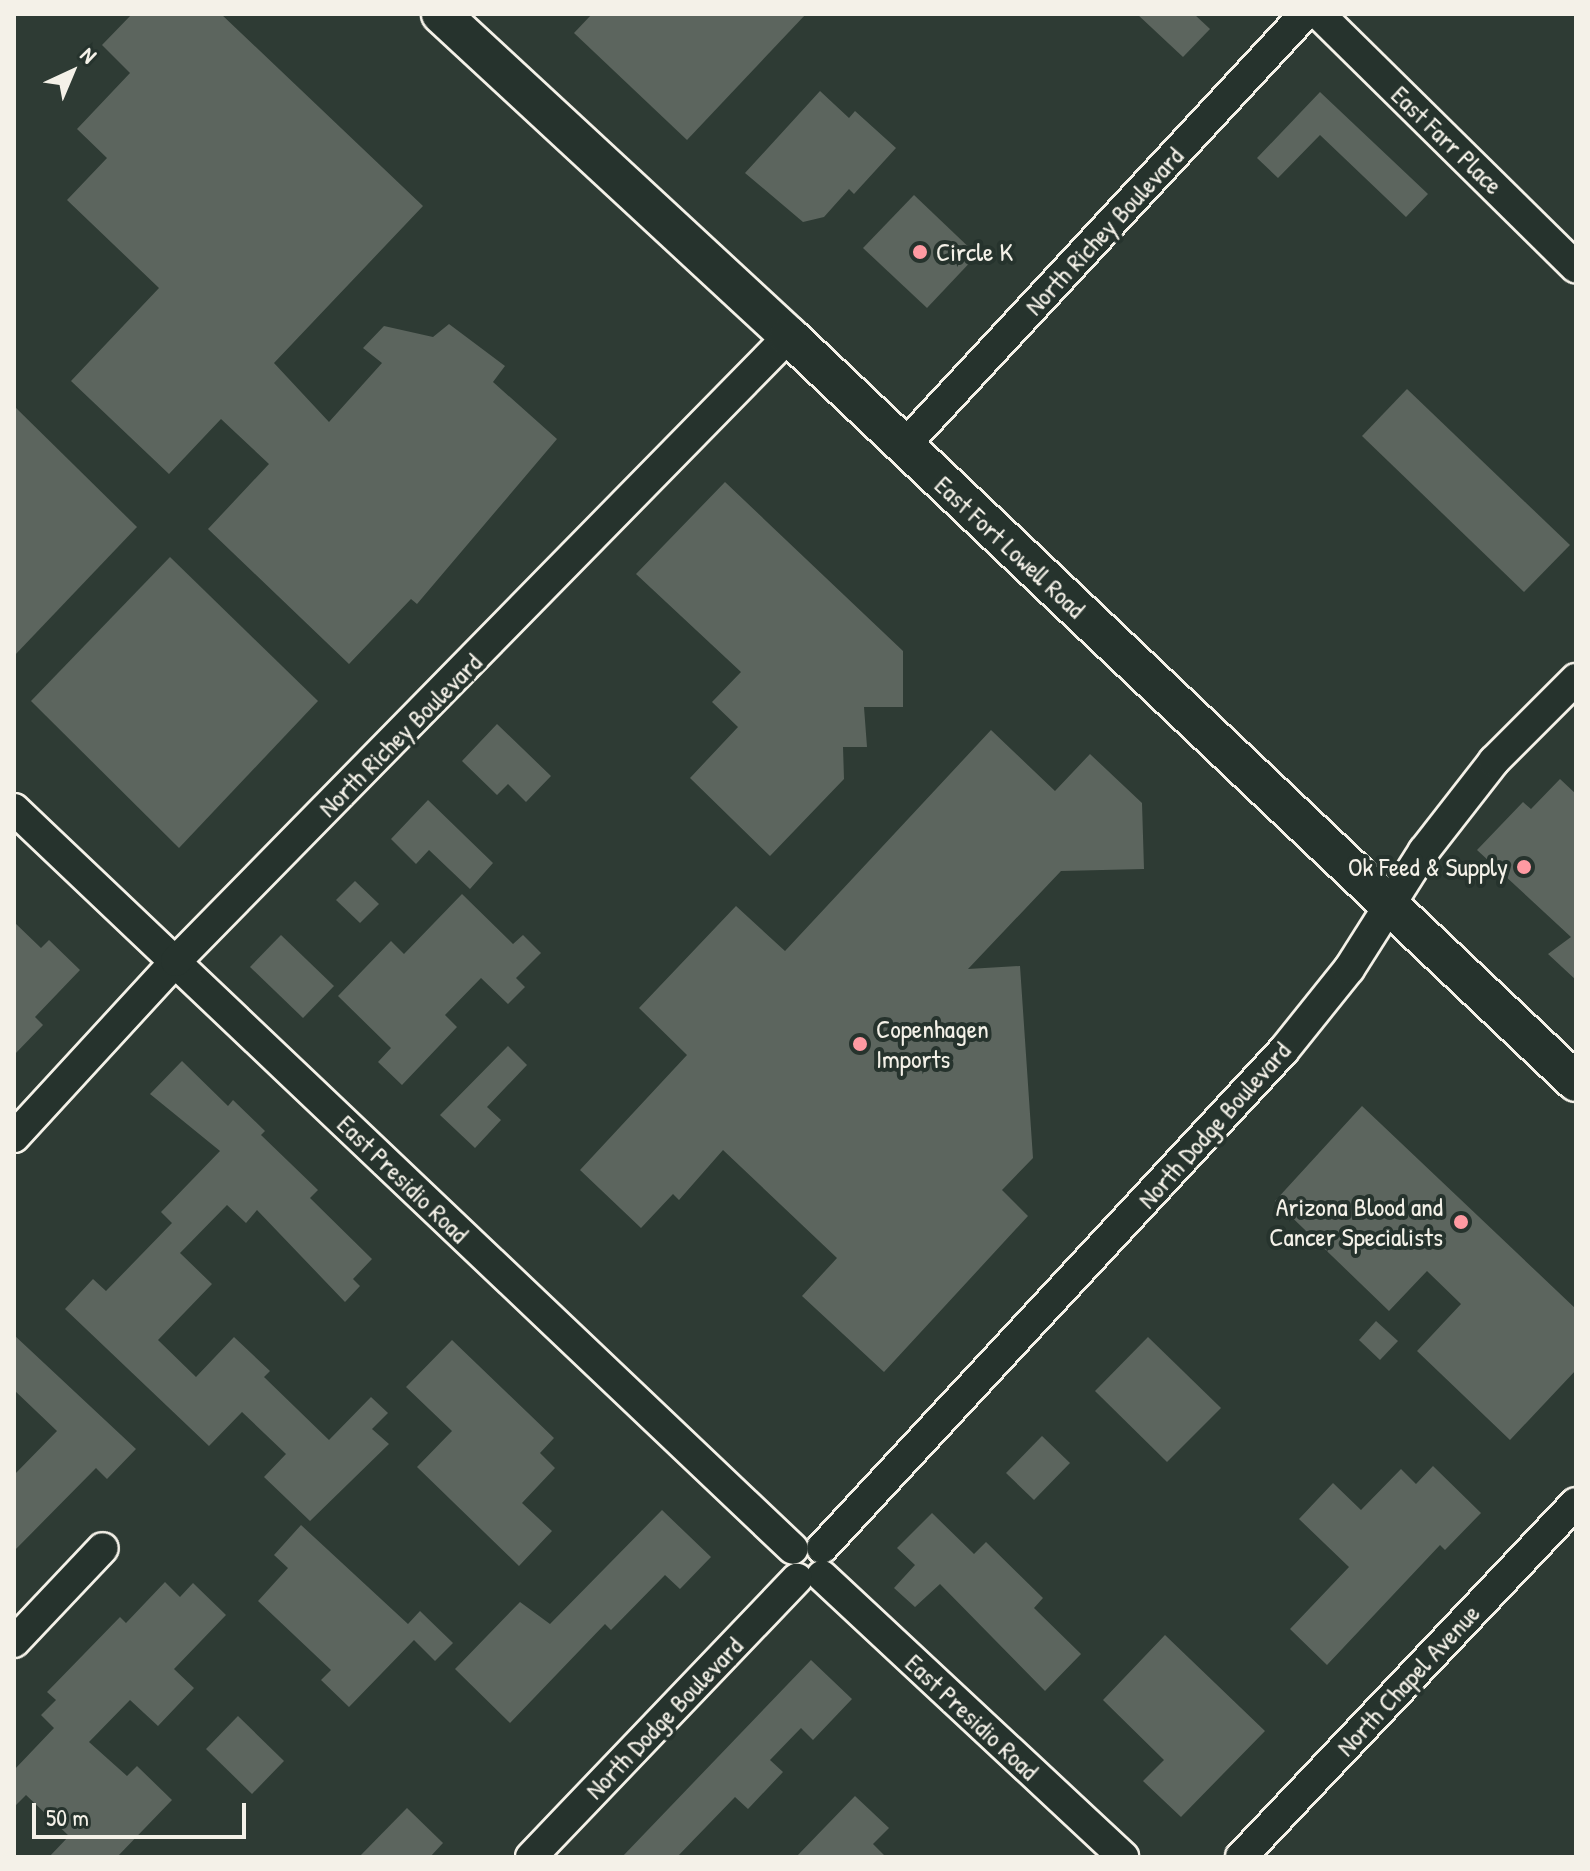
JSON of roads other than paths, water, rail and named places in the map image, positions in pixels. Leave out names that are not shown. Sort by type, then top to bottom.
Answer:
[{"type":"main road","name":"East Fort Lowell Road","points":[[441,14],[789,336],[1576,1082]]},
{"type":"street","name":"North Richey Boulevard","points":[[903,447],[1305,14]]},
{"type":"street","name":"East Farr Place","points":[[1319,14],[1576,267]]},
{"type":"street","name":"North Richey Boulevard","points":[[14,1137],[176,961],[789,336]]},
{"type":"street","name":"North Dodge Boulevard","points":[[531,1857],[1284,1050],[1349,969],[1390,903],[1494,761],[1576,679]]},
{"type":"street","name":"East Presidio Road","points":[[14,809],[808,1563],[1123,1857]]},
{"type":"street","name":"North Chapel Avenue","points":[[1241,1857],[1576,1503]]},
{"type":"street","points":[[14,1642],[103,1548]]},
{"type":"place","name":"Circle K","points":[[920,252]]},
{"type":"place","name":"Ok Feed & Supply","points":[[1524,867]]},
{"type":"place","name":"Copenhagen Imports","points":[[860,1044]]},
{"type":"place","name":"Arizona Blood and Cancer Specialists","points":[[1461,1222]]}]
